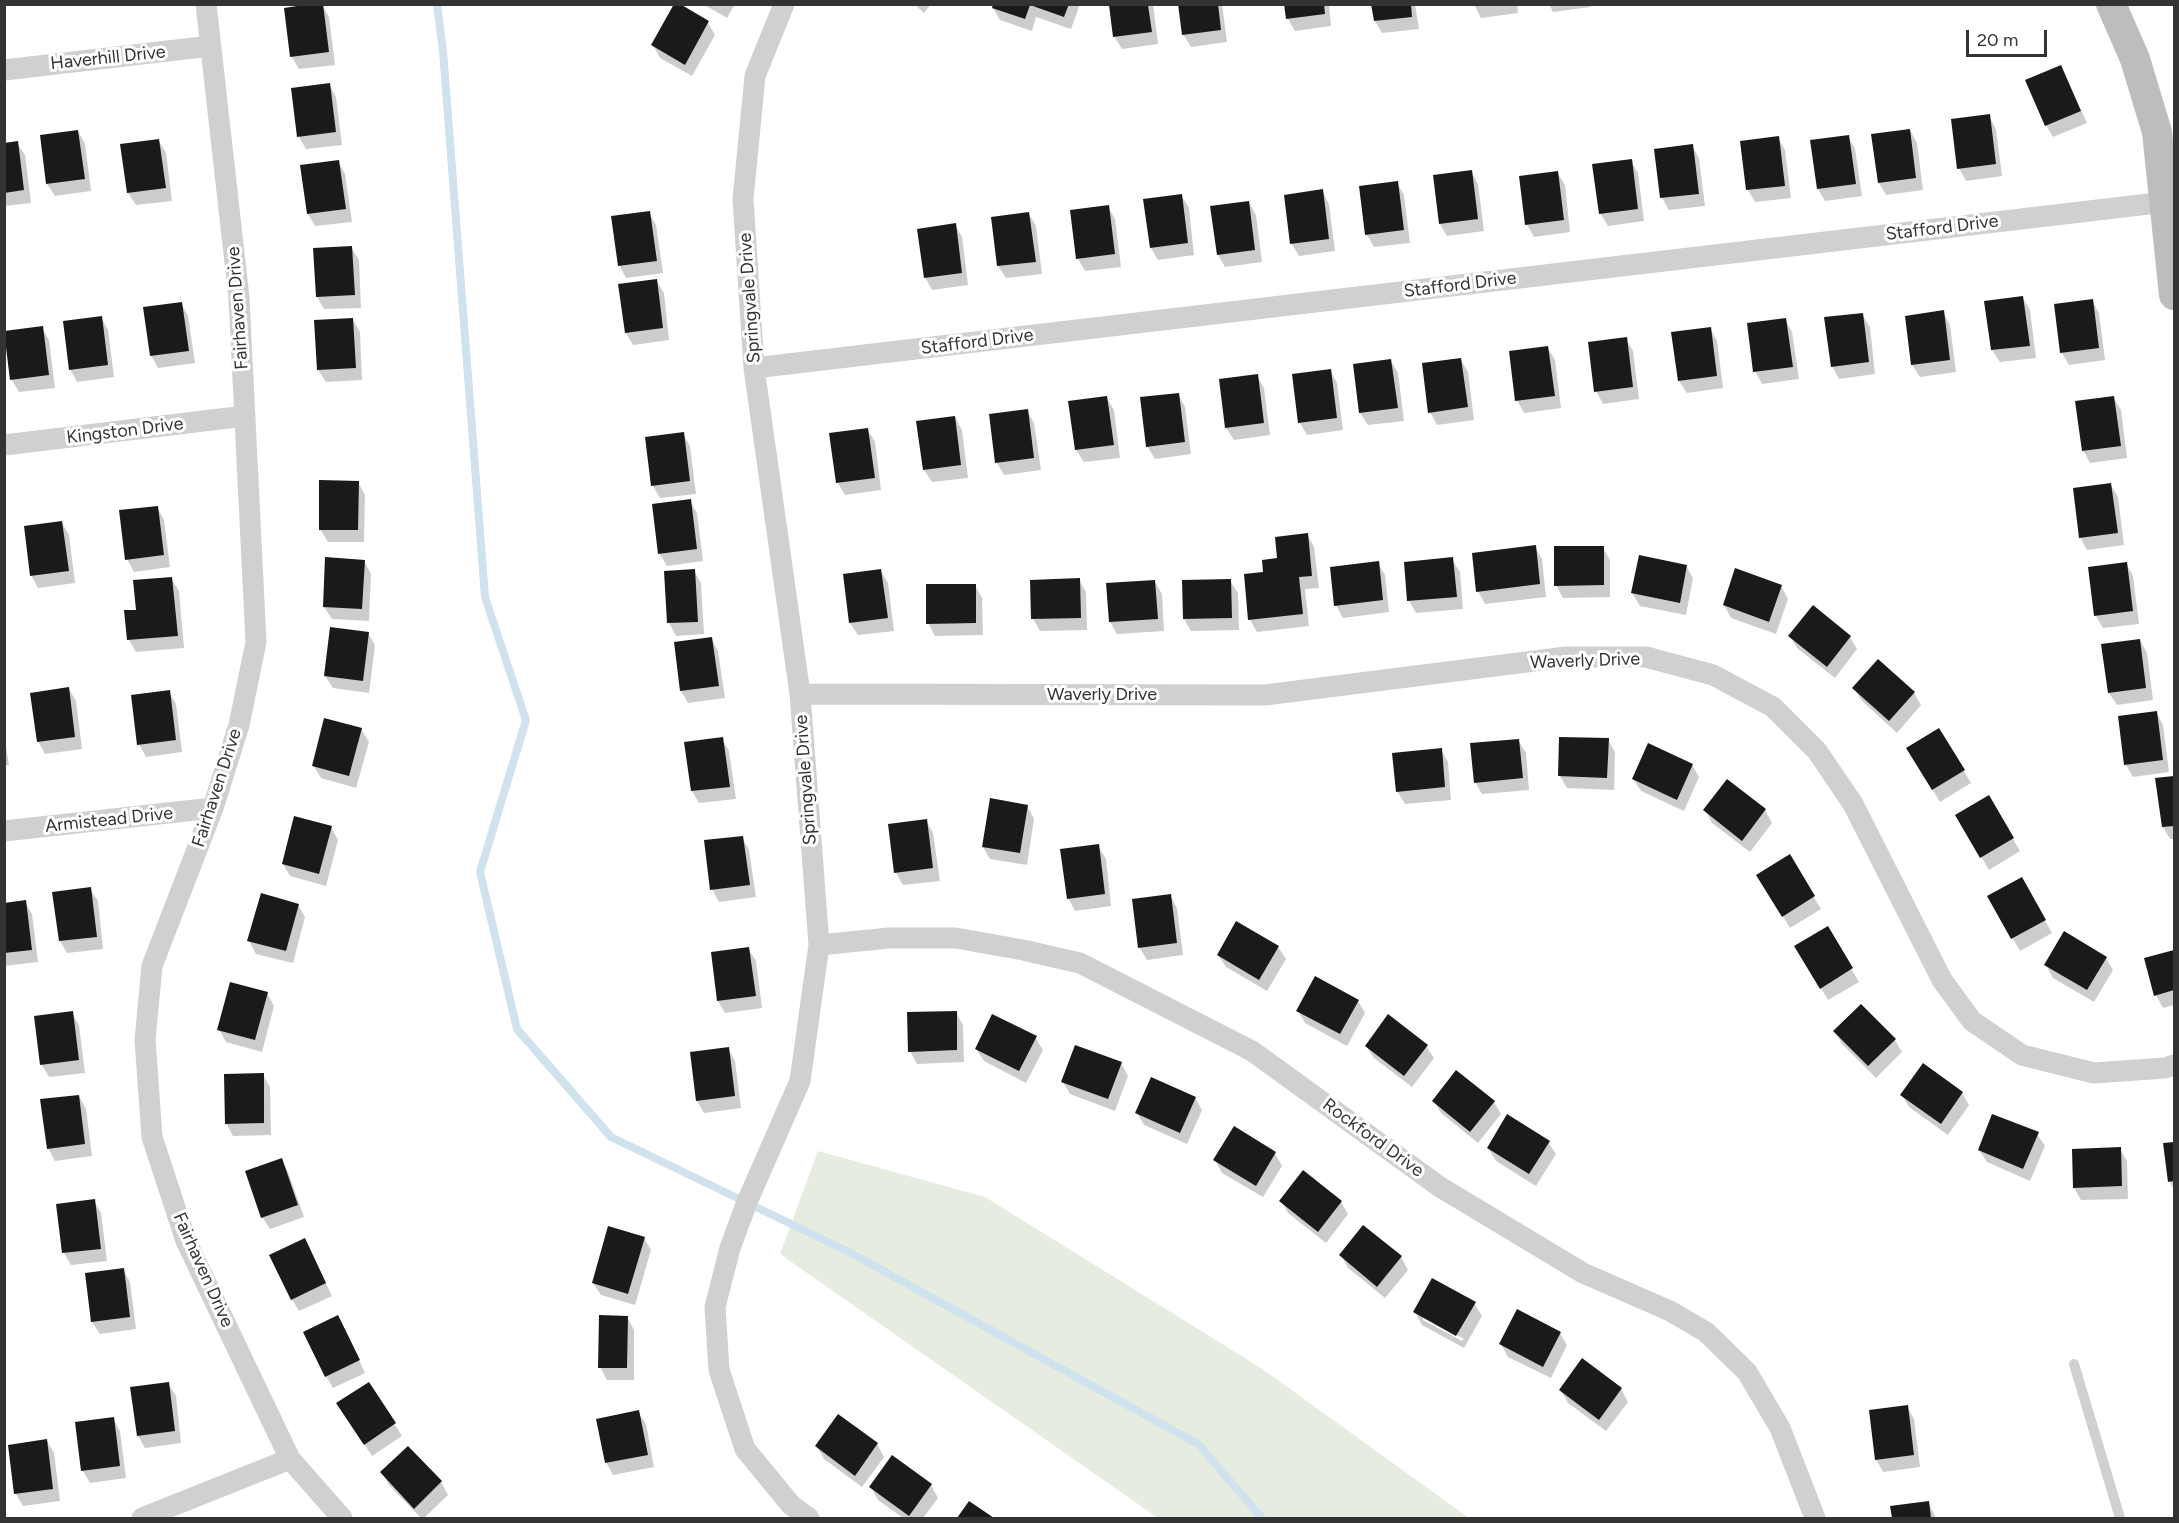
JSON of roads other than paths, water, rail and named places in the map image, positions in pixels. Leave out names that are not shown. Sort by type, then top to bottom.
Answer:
[{"type":"street","name":"Fairhaven Drive","points":[[206,4],[239,298],[256,642],[239,725],[213,808],[152,966],[146,1040],[152,1137],[186,1241],[290,1459],[342,1518]]},
{"type":"street","name":"Springvale Drive","points":[[784,4],[755,76],[743,199],[754,368],[800,694],[819,945],[800,1081],[747,1202],[730,1248],[715,1307],[719,1370],[745,1449],[784,1512],[809,1518]]},
{"type":"street","points":[[2111,4],[2135,59],[2157,132],[2170,202],[2175,295]]},
{"type":"street","name":"Haverhill Drive","points":[[4,70],[211,46]]},
{"type":"street","name":"Stafford Drive","points":[[754,368],[2170,202]]},
{"type":"street","name":"Kingston Drive","points":[[4,445],[245,416]]},
{"type":"street","name":"Waverly Drive","points":[[800,694],[1265,695],[1566,657],[1646,657],[1713,675],[1773,707],[1817,751],[1853,804],[1942,980],[1972,1021],[2022,1055],[2094,1073],[2164,1068],[2175,1065]]},
{"type":"street","name":"Armistead Drive","points":[[4,831],[213,808]]},
{"type":"street","name":"Rockford Drive","points":[[819,945],[889,938],[956,938],[1068,960],[1080,963],[1252,1051],[1440,1187],[1583,1273],[1670,1311],[1706,1332],[1747,1372],[1780,1428],[1815,1518]]},
{"type":"street","points":[[142,1518],[290,1459]]},
{"type":"lane","points":[[2074,1364],[2120,1518]]},
{"type":"waterway","points":[[437,4],[443,51],[485,597],[526,720],[480,872],[517,1029],[611,1137],[849,1252],[1198,1444],[1262,1518]]}]
